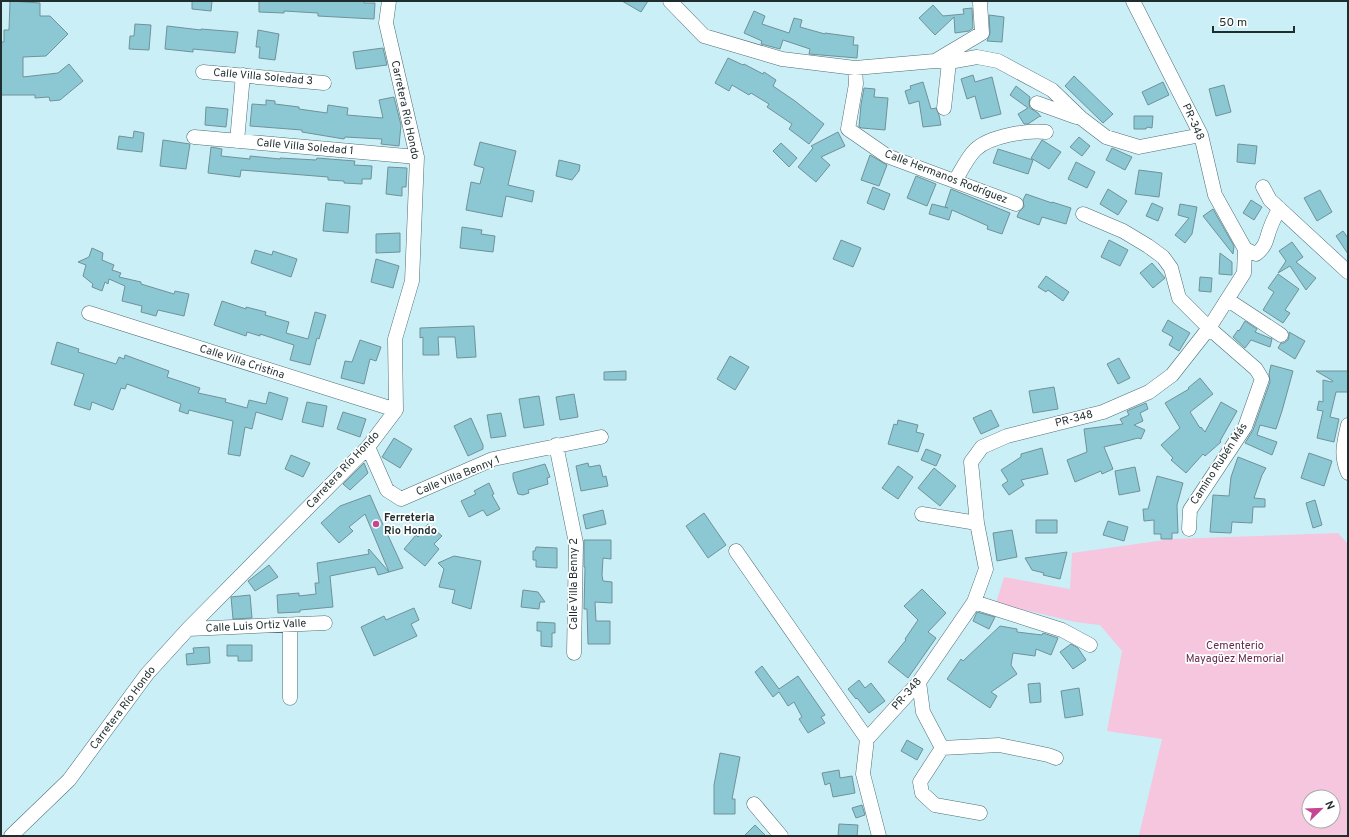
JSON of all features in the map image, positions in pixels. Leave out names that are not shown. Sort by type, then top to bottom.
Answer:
[{"type":"street","name":"Carretera Río Hondo","points":[[11,836],[69,780],[147,674],[188,630],[368,447],[396,410],[395,340],[412,281],[417,157],[386,23],[389,1]]},
{"type":"street","points":[[670,1],[704,36],[782,59],[855,68],[935,61],[949,62],[977,57],[998,61],[1052,90],[1081,118],[1106,137],[1139,147],[1201,135]]},
{"type":"street","name":"PR-348","points":[[867,739],[919,682],[974,602],[986,569],[977,523],[971,462],[982,447],[1007,436],[1102,412],[1149,392],[1172,375],[1209,328],[1244,273],[1245,249],[1215,195],[1201,135],[1133,1]]},
{"type":"street","points":[[935,61],[982,33],[980,3]]},
{"type":"street","points":[[944,108],[949,62]]},
{"type":"street","name":"Calle Hermanos Rodríguez","points":[[855,68],[856,84],[848,129],[886,156],[1016,204]]},
{"type":"street","name":"Calle Villa Soledad 3","points":[[203,72],[324,83]]},
{"type":"street","points":[[237,141],[243,75]]},
{"type":"street","points":[[1037,103],[1081,118]]},
{"type":"street","points":[[955,181],[976,149],[996,138],[1032,132],[1046,132]]},
{"type":"street","name":"Calle Villa Soledad 1","points":[[194,137],[417,157]]},
{"type":"street","points":[[1262,187],[1270,200],[1348,272]]},
{"type":"street","points":[[1245,249],[1256,254],[1261,250],[1267,241],[1269,231],[1279,208]]},
{"type":"street","points":[[1083,214],[1123,231],[1163,257],[1170,268],[1179,298],[1209,328]]},
{"type":"street","points":[[1228,300],[1281,335]]},
{"type":"street","name":"Calle Villa Cristina","points":[[89,313],[396,410]]},
{"type":"street","name":"Camino Rubén Más","points":[[1189,529],[1190,510],[1245,427],[1262,379],[1256,369],[1209,328]]},
{"type":"street","points":[[1348,425],[1342,453],[1344,465],[1348,473]]},
{"type":"street","name":"Calle Villa Benny 1","points":[[368,447],[387,490],[401,499],[493,460],[556,445],[601,437]]},
{"type":"street","name":"Calle Villa Benny 2","points":[[556,445],[576,543],[574,653]]},
{"type":"street","points":[[922,514],[977,523]]},
{"type":"street","points":[[736,551],[867,739],[863,774],[879,836]]},
{"type":"street","points":[[974,602],[1062,630],[1090,645]]},
{"type":"street","name":"Calle Luis Ortiz Valle","points":[[188,630],[325,623]]},
{"type":"street","points":[[290,625],[290,698]]},
{"type":"street","points":[[919,682],[923,712],[942,748]]},
{"type":"street","points":[[942,748],[999,745],[1056,758]]},
{"type":"street","points":[[942,748],[920,782],[922,793],[936,805],[980,813]]},
{"type":"street","points":[[754,804],[781,836]]},
{"type":"green space","name":"Cementerio Mayagüez Memorial","points":[[1338,533],[1348,544],[1348,836],[1139,835],[1162,739],[1107,731],[1122,651],[1100,625],[1075,622],[996,603],[1004,577],[1070,589],[1072,553],[1172,539]]},
{"type":"building","points":[[10,1],[40,3],[40,16],[50,16],[68,34],[46,56],[23,57],[23,77],[58,73],[69,64],[83,81],[60,100],[50,101],[49,97],[35,98],[35,95],[1,95],[1,42],[4,42],[4,30],[9,30]]},
{"type":"building","points":[[192,1],[212,1],[211,11],[192,9]]},
{"type":"building","points":[[259,1],[364,1],[364,3],[375,3],[374,19],[318,16],[318,13],[284,11],[284,13],[259,12]]},
{"type":"building","points":[[622,1],[648,1],[641,12]]},
{"type":"building","points":[[933,5],[943,16],[964,14],[963,9],[972,8],[973,28],[969,31],[955,33],[954,17],[935,35],[919,18]]},
{"type":"building","points":[[754,11],[765,16],[762,24],[789,33],[794,18],[802,20],[800,27],[825,34],[854,37],[853,45],[858,45],[857,58],[809,54],[810,49],[783,40],[780,49],[761,44],[762,41],[744,33]]},
{"type":"building","points":[[989,15],[1004,17],[1002,42],[987,41],[990,33]]},
{"type":"building","points":[[135,24],[151,25],[149,50],[129,49],[130,36],[134,36]]},
{"type":"building","points":[[167,26],[238,32],[235,53],[193,49],[193,52],[165,49]]},
{"type":"building","points":[[258,30],[279,34],[275,60],[259,58],[260,47],[256,47]]},
{"type":"building","points":[[383,48],[387,65],[356,69],[353,52]]},
{"type":"building","points":[[728,58],[763,74],[764,72],[776,80],[773,86],[824,124],[809,144],[789,129],[792,124],[767,107],[769,104],[751,93],[749,95],[732,85],[729,91],[715,83]]},
{"type":"building","points":[[973,75],[975,82],[992,77],[1001,114],[981,119],[975,96],[967,99],[961,79]]},
{"type":"building","points":[[1074,76],[1113,114],[1103,123],[1065,86]]},
{"type":"building","points":[[923,82],[931,109],[936,108],[941,125],[923,127],[919,101],[909,104],[905,91],[911,89],[910,86]]},
{"type":"building","points":[[1163,82],[1169,95],[1148,105],[1142,92]]},
{"type":"building","points":[[1224,85],[1231,112],[1216,116],[1209,89]]},
{"type":"building","points":[[1016,86],[1030,97],[1030,108],[1038,113],[1041,117],[1040,116],[1028,124],[1024,124],[1018,114],[1028,108],[1010,95]]},
{"type":"building","points":[[864,88],[875,89],[874,97],[888,98],[885,130],[859,127]]},
{"type":"building","points":[[394,97],[401,125],[399,146],[381,144],[382,139],[345,137],[344,139],[302,132],[302,130],[250,126],[252,104],[266,105],[266,100],[275,101],[275,104],[327,113],[328,105],[348,108],[347,115],[383,118],[379,100]]},
{"type":"building","points":[[206,107],[228,109],[226,127],[205,125]]},
{"type":"building","points":[[1134,116],[1153,116],[1152,128],[1147,127],[1146,129],[1134,129]]},
{"type":"building","points":[[134,131],[144,133],[142,152],[117,149],[119,136],[133,138]]},
{"type":"building","points":[[838,132],[845,146],[821,157],[830,165],[816,182],[798,167],[813,148],[811,146]]},
{"type":"building","points":[[1079,137],[1090,146],[1082,156],[1070,147]]},
{"type":"building","points":[[163,140],[190,144],[186,169],[160,166]]},
{"type":"building","points":[[1042,140],[1061,152],[1049,169],[1031,158]]},
{"type":"building","points":[[480,142],[516,151],[508,185],[534,191],[532,202],[506,196],[502,217],[466,210],[471,182],[480,184],[484,168],[474,165]]},
{"type":"building","points":[[781,143],[797,158],[789,167],[773,151]]},
{"type":"building","points":[[1238,144],[1257,146],[1255,164],[1237,162]]},
{"type":"building","points":[[211,147],[222,149],[221,156],[250,159],[250,156],[280,159],[316,160],[317,158],[355,161],[354,165],[372,166],[371,179],[362,179],[362,184],[328,180],[328,177],[241,170],[240,177],[208,173]]},
{"type":"building","points":[[1112,148],[1132,157],[1125,170],[1106,160]]},
{"type":"building","points":[[998,149],[1033,160],[1028,174],[993,163]]},
{"type":"building","points":[[870,155],[887,165],[879,186],[861,180]]},
{"type":"building","points":[[559,160],[580,165],[579,171],[572,180],[556,176]]},
{"type":"building","points":[[1076,162],[1095,172],[1087,188],[1068,179]]},
{"type":"building","points":[[388,167],[407,168],[406,187],[402,187],[402,196],[386,194]]},
{"type":"building","points":[[1139,170],[1162,173],[1159,197],[1135,194]]},
{"type":"building","points":[[916,176],[936,184],[927,206],[907,198]]},
{"type":"building","points":[[873,187],[890,194],[884,210],[867,203]]},
{"type":"building","points":[[951,189],[1010,213],[1002,234],[987,229],[988,226],[952,210],[949,220],[929,214],[932,204],[948,208],[945,207]]},
{"type":"building","points":[[1108,189],[1127,201],[1118,215],[1100,204]]},
{"type":"building","points":[[1320,190],[1332,212],[1317,221],[1304,198]]},
{"type":"building","points":[[1026,194],[1071,208],[1066,224],[1042,217],[1039,225],[1017,217],[1019,212],[1024,207],[1023,200]]},
{"type":"building","points":[[1251,200],[1262,207],[1254,220],[1243,213]]},
{"type":"building","points":[[326,203],[350,206],[348,233],[323,231]]},
{"type":"building","points":[[1152,203],[1163,208],[1158,221],[1146,216]]},
{"type":"building","points":[[1180,204],[1197,207],[1192,234],[1185,243],[1175,235],[1189,218],[1178,215]]},
{"type":"building","points":[[1213,209],[1234,246],[1233,254],[1203,216]]},
{"type":"building","points":[[462,227],[482,230],[481,234],[495,236],[493,252],[460,248]]},
{"type":"building","points":[[1343,231],[1348,238],[1348,254],[1336,236]]},
{"type":"building","points":[[400,233],[400,252],[376,253],[376,234]]},
{"type":"building","points":[[841,240],[861,248],[853,267],[833,259]]},
{"type":"building","points":[[1109,240],[1128,250],[1120,266],[1101,257]]},
{"type":"building","points":[[1292,242],[1303,257],[1296,262],[1316,278],[1306,290],[1290,266],[1278,273],[1286,261],[1279,251]]},
{"type":"building","points":[[92,248],[103,253],[102,260],[114,265],[112,270],[121,273],[119,277],[141,282],[141,284],[174,294],[175,291],[189,294],[184,316],[158,310],[156,316],[141,312],[142,306],[122,301],[125,286],[109,279],[108,284],[105,282],[102,291],[92,287],[93,284],[83,276],[86,265],[78,262],[89,257]]},
{"type":"building","points":[[255,250],[272,255],[273,251],[297,259],[291,277],[251,263]]},
{"type":"building","points":[[1220,253],[1232,262],[1232,275],[1219,274]]},
{"type":"building","points":[[376,259],[399,266],[393,288],[371,282]]},
{"type":"building","points":[[1152,263],[1165,278],[1153,288],[1140,273]]},
{"type":"building","points":[[1278,274],[1299,289],[1285,310],[1290,313],[1283,323],[1263,310],[1274,292],[1268,288]]},
{"type":"building","points":[[1046,276],[1069,292],[1063,301],[1048,290],[1046,292],[1038,287]]},
{"type":"building","points":[[1200,277],[1212,278],[1211,292],[1199,291]]},
{"type":"building","points":[[222,301],[246,309],[246,307],[266,312],[265,315],[289,322],[286,333],[308,339],[315,312],[326,315],[319,339],[317,338],[310,365],[290,360],[294,345],[260,334],[260,336],[247,332],[246,336],[214,325]]},
{"type":"building","points":[[1168,320],[1190,333],[1179,351],[1169,345],[1173,337],[1162,331]]},
{"type":"building","points":[[1245,321],[1257,329],[1255,332],[1272,339],[1270,347],[1251,340],[1245,348],[1233,337]]},
{"type":"building","points":[[474,326],[476,357],[457,358],[455,337],[438,337],[439,355],[423,355],[423,337],[420,338],[420,328]]},
{"type":"building","points":[[1289,332],[1305,341],[1295,359],[1278,348],[1281,343],[1288,340]]},
{"type":"building","points":[[360,340],[381,347],[376,361],[370,359],[364,384],[341,378],[345,361],[352,362]]},
{"type":"building","points":[[57,342],[79,349],[78,352],[116,364],[119,357],[124,359],[125,355],[169,371],[167,377],[200,388],[198,393],[226,399],[225,402],[247,408],[249,400],[266,404],[269,392],[288,398],[282,420],[256,412],[252,429],[245,427],[240,456],[228,454],[233,421],[189,410],[188,414],[179,411],[181,404],[127,384],[125,389],[121,388],[113,410],[92,402],[90,410],[74,405],[84,374],[51,364]]},
{"type":"building","points":[[730,356],[749,367],[735,390],[717,379]]},
{"type":"building","points":[[1119,358],[1130,378],[1118,384],[1107,364]]},
{"type":"building","points":[[1271,365],[1293,371],[1276,429],[1260,425],[1257,435],[1277,442],[1272,455],[1245,443],[1253,430],[1270,382],[1269,374]]},
{"type":"building","points":[[626,371],[626,380],[604,380],[604,372]]},
{"type":"building","points":[[1316,371],[1348,371],[1348,392],[1336,392],[1330,417],[1339,419],[1334,442],[1317,438],[1323,411],[1317,410],[1319,401],[1323,402],[1323,380],[1333,381]]},
{"type":"building","points":[[1200,378],[1213,394],[1190,412],[1200,428],[1201,427],[1205,432],[1221,402],[1237,411],[1220,441],[1221,442],[1205,456],[1203,454],[1186,473],[1171,460],[1173,458],[1161,445],[1180,428],[1165,403],[1189,389],[1188,388]]},
{"type":"building","points":[[1054,387],[1058,409],[1033,413],[1029,391]]},
{"type":"building","points":[[574,394],[578,417],[560,420],[556,397]]},
{"type":"building","points":[[539,396],[544,425],[524,428],[519,399]]},
{"type":"building","points":[[307,402],[327,406],[323,427],[302,422]]},
{"type":"building","points":[[1146,403],[1148,409],[1140,413],[1143,421],[1134,425],[1145,430],[1141,439],[1138,438],[1104,447],[1113,469],[1102,474],[1101,471],[1075,482],[1067,460],[1087,452],[1084,429],[1123,424],[1120,419],[1129,415],[1127,411]]},
{"type":"building","points":[[991,410],[999,426],[981,434],[973,418]]},
{"type":"building","points":[[343,412],[366,419],[360,437],[337,429]]},
{"type":"building","points":[[501,413],[506,436],[491,438],[487,415]]},
{"type":"building","points":[[471,418],[483,445],[483,449],[468,456],[454,426]]},
{"type":"building","points":[[898,420],[918,425],[916,432],[924,434],[918,452],[888,444],[894,424],[897,425]]},
{"type":"building","points":[[394,438],[412,449],[400,468],[382,457]]},
{"type":"building","points":[[1042,448],[1048,474],[1021,480],[1024,485],[1009,495],[1002,485],[1008,481],[1001,470],[1021,457],[1021,454]]},
{"type":"building","points":[[926,449],[941,455],[936,466],[921,460]]},
{"type":"building","points":[[1309,453],[1332,461],[1324,486],[1301,478]]},
{"type":"building","points":[[291,455],[310,463],[303,477],[285,469]]},
{"type":"building","points":[[1238,457],[1266,468],[1254,498],[1265,499],[1265,507],[1253,507],[1252,523],[1232,522],[1231,533],[1210,532],[1213,495],[1229,496],[1231,477]]},
{"type":"building","points":[[364,463],[368,473],[350,490],[343,484]]},
{"type":"building","points":[[588,463],[589,467],[600,465],[603,477],[606,476],[608,486],[581,491],[576,466]]},
{"type":"building","points":[[545,464],[550,477],[547,478],[548,484],[528,490],[529,493],[523,495],[518,494],[513,473]]},
{"type":"building","points":[[898,466],[913,477],[898,499],[882,488]]},
{"type":"building","points":[[1135,467],[1140,491],[1119,495],[1115,471]]},
{"type":"building","points":[[934,468],[956,486],[940,506],[918,488]]},
{"type":"building","points":[[1157,476],[1183,483],[1177,505],[1178,533],[1172,533],[1172,539],[1161,539],[1161,534],[1154,534],[1154,520],[1144,521],[1143,509],[1148,509]]},
{"type":"building","points":[[489,483],[494,494],[492,495],[500,509],[487,516],[483,510],[469,517],[461,501],[476,494],[474,491]]},
{"type":"building","points":[[370,495],[403,568],[389,572],[365,514],[349,527],[353,531],[339,543],[321,523],[340,506]]},
{"type":"building","points":[[1315,500],[1322,525],[1313,528],[1306,503]]},
{"type":"building","points":[[603,510],[606,524],[586,529],[583,515]]},
{"type":"building","points":[[704,513],[726,545],[708,558],[686,526]]},
{"type":"building","points":[[1036,520],[1057,520],[1057,533],[1036,533]]},
{"type":"building","points":[[1108,521],[1128,527],[1124,541],[1103,535]]},
{"type":"building","points":[[428,524],[442,536],[434,544],[439,549],[425,566],[404,549],[416,535],[418,537]]},
{"type":"building","points":[[1012,530],[1017,557],[997,561],[993,533]]},
{"type":"building","points":[[584,540],[611,540],[611,559],[603,558],[602,575],[603,581],[612,582],[612,603],[595,602],[596,621],[610,621],[610,644],[588,644],[587,609],[584,609]]},
{"type":"building","points":[[536,547],[557,548],[557,568],[536,567],[536,560],[533,560],[533,551],[535,551]]},
{"type":"building","points":[[369,549],[389,572],[378,575],[375,567],[330,576],[333,607],[300,610],[300,612],[278,613],[277,595],[299,593],[299,596],[316,594],[315,583],[319,583],[317,563],[369,554]]},
{"type":"building","points":[[1067,552],[1060,579],[1043,575],[1044,573],[1032,570],[1025,558]]},
{"type":"building","points":[[454,556],[481,561],[471,609],[452,603],[455,590],[439,587],[444,569],[438,563]]},
{"type":"building","points":[[269,565],[278,577],[255,591],[248,581]]},
{"type":"building","points":[[922,589],[946,613],[928,632],[936,638],[908,678],[888,662],[906,640],[905,639],[918,620],[904,606]]},
{"type":"building","points":[[523,590],[538,592],[545,602],[540,602],[539,609],[521,607]]},
{"type":"building","points":[[250,595],[252,618],[233,619],[231,597]]},
{"type":"building","points":[[414,608],[419,620],[411,624],[417,636],[374,656],[361,627],[384,616],[386,620]]},
{"type":"building","points":[[977,612],[995,617],[989,629],[973,621]]},
{"type":"building","points":[[537,622],[555,623],[555,633],[552,633],[552,647],[541,646],[541,631],[537,631]]},
{"type":"building","points":[[1000,626],[1017,629],[1017,632],[1042,635],[1043,633],[1058,638],[1051,655],[1036,649],[1035,656],[1013,653],[1011,665],[1017,674],[991,692],[997,696],[990,708],[947,679],[961,659],[963,661]]},
{"type":"building","points":[[1071,644],[1078,648],[1086,660],[1073,669],[1060,652]]},
{"type":"building","points":[[227,645],[252,645],[252,661],[238,661],[238,656],[227,656]]},
{"type":"building","points":[[209,647],[210,663],[187,665],[186,654],[194,653],[193,648]]},
{"type":"building","points":[[762,666],[779,689],[798,676],[825,715],[821,717],[825,723],[808,733],[799,719],[802,717],[794,702],[788,706],[779,692],[773,697],[755,672]]},
{"type":"building","points":[[859,680],[865,688],[871,683],[885,701],[869,713],[848,689]]},
{"type":"building","points":[[1040,683],[1041,702],[1030,703],[1028,684]]},
{"type":"building","points":[[1079,688],[1083,715],[1065,718],[1061,691]]},
{"type":"building","points":[[907,740],[923,749],[917,760],[901,751]]},
{"type":"building","points":[[720,753],[740,757],[732,799],[735,799],[735,814],[714,814],[714,785]]},
{"type":"building","points":[[839,770],[840,778],[852,776],[855,793],[833,797],[830,783],[825,785],[822,773]]},
{"type":"building","points":[[862,805],[865,815],[856,818],[852,808]]},
{"type":"building","points":[[839,824],[858,825],[857,836],[838,836]]},
{"type":"building","points":[[755,825],[766,836],[744,836]]},
{"type":"place","name":"Ferreteria Rio Hondo","points":[[376,524]]}]
